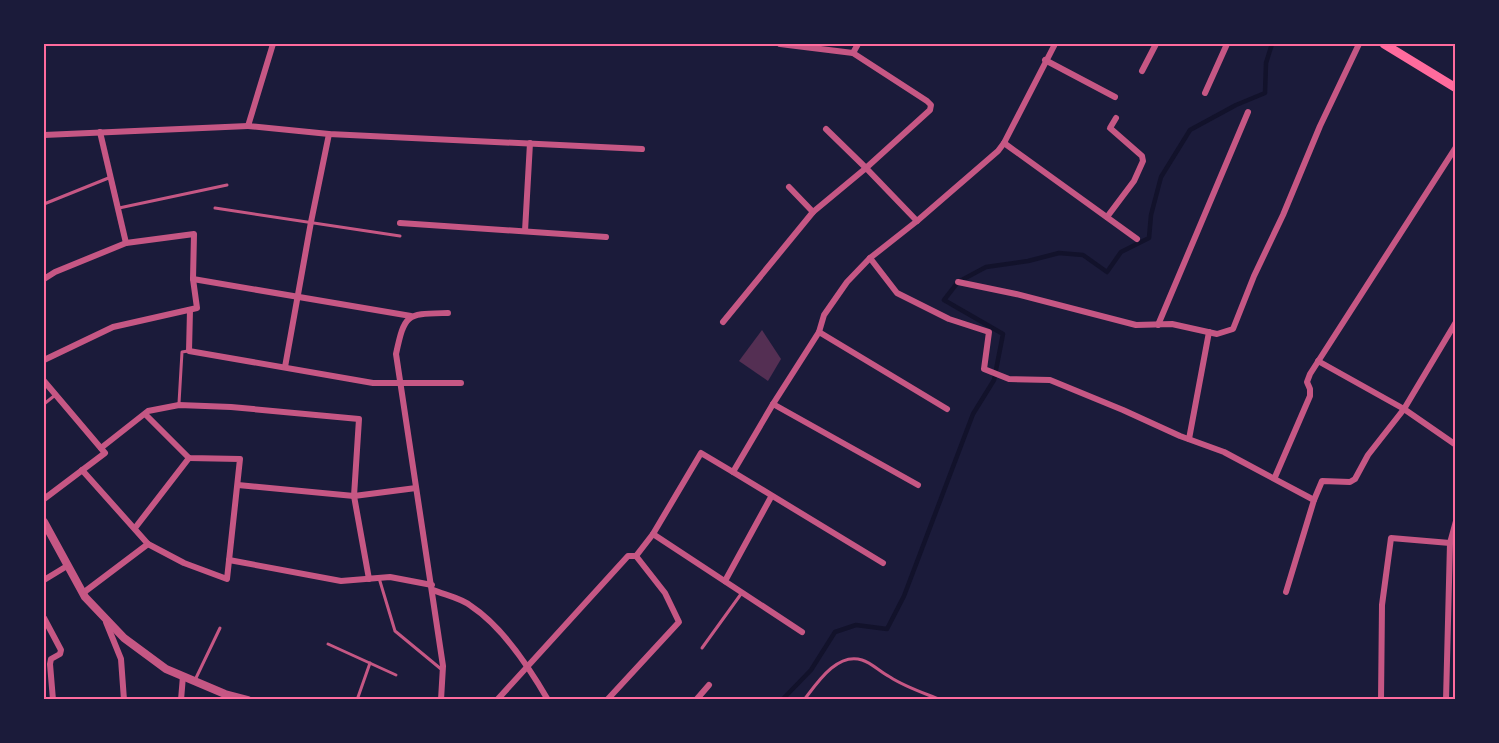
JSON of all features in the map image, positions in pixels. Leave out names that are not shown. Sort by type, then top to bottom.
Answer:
[{"type":"main road","points":[[1384,44],[1395,47],[1455,88]]},
{"type":"street","points":[[248,126],[273,44]]},
{"type":"street","points":[[723,322],[813,212],[930,110],[931,105],[853,53],[780,44]]},
{"type":"street","points":[[853,53],[858,44]]},
{"type":"street","points":[[733,472],[819,332],[824,315],[841,291],[870,258],[998,151],[1054,44]]},
{"type":"street","points":[[1142,71],[1156,44]]},
{"type":"street","points":[[1205,93],[1227,44]]},
{"type":"street","points":[[958,282],[1016,294],[1136,325],[1172,324],[1217,334],[1233,329],[1320,126],[1359,44]]},
{"type":"street","points":[[1045,60],[1115,97]]},
{"type":"street","points":[[1158,324],[1248,111]]},
{"type":"street","points":[[1107,217],[1134,181],[1143,161],[1142,156],[1110,128],[1116,117]]},
{"type":"street","points":[[44,135],[248,126],[329,134],[642,149]]},
{"type":"street","points":[[826,129],[917,220]]},
{"type":"street","points":[[100,132],[120,208],[126,243]]},
{"type":"street","points":[[285,368],[310,222],[329,134]]},
{"type":"street","points":[[525,231],[530,143]]},
{"type":"street","points":[[1004,143],[1137,238]]},
{"type":"street","points":[[1275,477],[1310,396],[1308,378],[1455,147]]},
{"type":"street","points":[[789,187],[813,212]]},
{"type":"street","points":[[400,223],[606,237]]},
{"type":"street","points":[[44,279],[55,272],[126,243],[194,234],[193,279],[197,308],[113,327],[44,358]]},
{"type":"street","points":[[870,258],[897,292],[949,319],[988,332],[984,369],[1009,379],[1050,380],[1224,452],[1275,477],[1314,500]]},
{"type":"street","points":[[193,279],[411,316],[448,313]]},
{"type":"street","points":[[190,310],[189,351],[373,383],[461,383]]},
{"type":"street","points":[[411,316],[402,325],[396,354],[443,671],[441,699]]},
{"type":"street","points":[[1287,592],[1314,500],[1322,481],[1350,482],[1355,479],[1368,455],[1404,409],[1455,321]]},
{"type":"street","points":[[819,332],[946,409]]},
{"type":"street","points":[[1189,439],[1209,332]]},
{"type":"street","points":[[1318,361],[1404,409],[1455,445]]},
{"type":"street","points":[[44,381],[105,453],[44,499]]},
{"type":"street","points":[[773,404],[918,485]]},
{"type":"street","points":[[101,448],[145,414],[179,405],[231,407],[359,419],[354,496],[369,579]]},
{"type":"street","points":[[82,470],[148,543],[184,563],[227,579],[240,459],[189,458],[145,414]]},
{"type":"street","points":[[636,556],[701,453],[883,563]]},
{"type":"street","points":[[135,528],[189,458]]},
{"type":"street","points":[[238,485],[354,496],[416,488]]},
{"type":"street","points":[[725,581],[771,497]]},
{"type":"street","points":[[1446,699],[1450,543],[1455,521]]},
{"type":"street","points":[[44,522],[83,593],[124,638],[166,669],[225,694],[248,699]]},
{"type":"street","points":[[652,534],[802,632]]},
{"type":"street","points":[[1381,699],[1382,605],[1391,538],[1450,543]]},
{"type":"street","points":[[83,593],[148,543]]},
{"type":"street","points":[[497,699],[628,556],[636,556]]},
{"type":"street","points":[[607,699],[679,622],[665,593],[636,556]]},
{"type":"street","points":[[229,560],[341,581],[390,577],[432,587],[471,605],[502,634],[529,666],[548,699]]},
{"type":"street","points":[[44,580],[67,566]]},
{"type":"street","points":[[44,618],[61,650],[60,654],[51,659],[50,664],[53,699]]},
{"type":"street","points":[[105,618],[121,658],[124,699]]},
{"type":"street","points":[[1448,624],[1455,625]]},
{"type":"street","points":[[181,699],[183,676]]},
{"type":"street","points":[[696,699],[709,685]]},
{"type":"lane","points":[[44,204],[112,177]]},
{"type":"lane","points":[[120,208],[227,185]]},
{"type":"lane","points":[[214,208],[400,236]]},
{"type":"lane","points":[[179,405],[182,352],[189,351]]},
{"type":"lane","points":[[44,404],[55,394]]},
{"type":"lane","points":[[379,578],[395,631],[443,671]]},
{"type":"lane","points":[[702,648],[742,592]]},
{"type":"lane","points":[[194,681],[220,628]]},
{"type":"lane","points":[[328,644],[396,675]]},
{"type":"lane","points":[[804,699],[825,674],[842,661],[852,658],[863,660],[890,678],[941,699]]},
{"type":"lane","points":[[357,699],[370,663]]},
{"type":"building","points":[[762,330],[781,359],[768,381],[739,361]]},
{"type":"waterway","points":[[782,700],[811,670],[835,632],[856,625],[887,629],[904,596],[973,414],[994,380],[1003,334],[944,300],[958,282],[986,267],[1028,261],[1059,253],[1083,255],[1107,272],[1121,252],[1149,238],[1151,215],[1161,177],[1190,130],[1236,105],[1265,93],[1266,63],[1272,44]]}]
